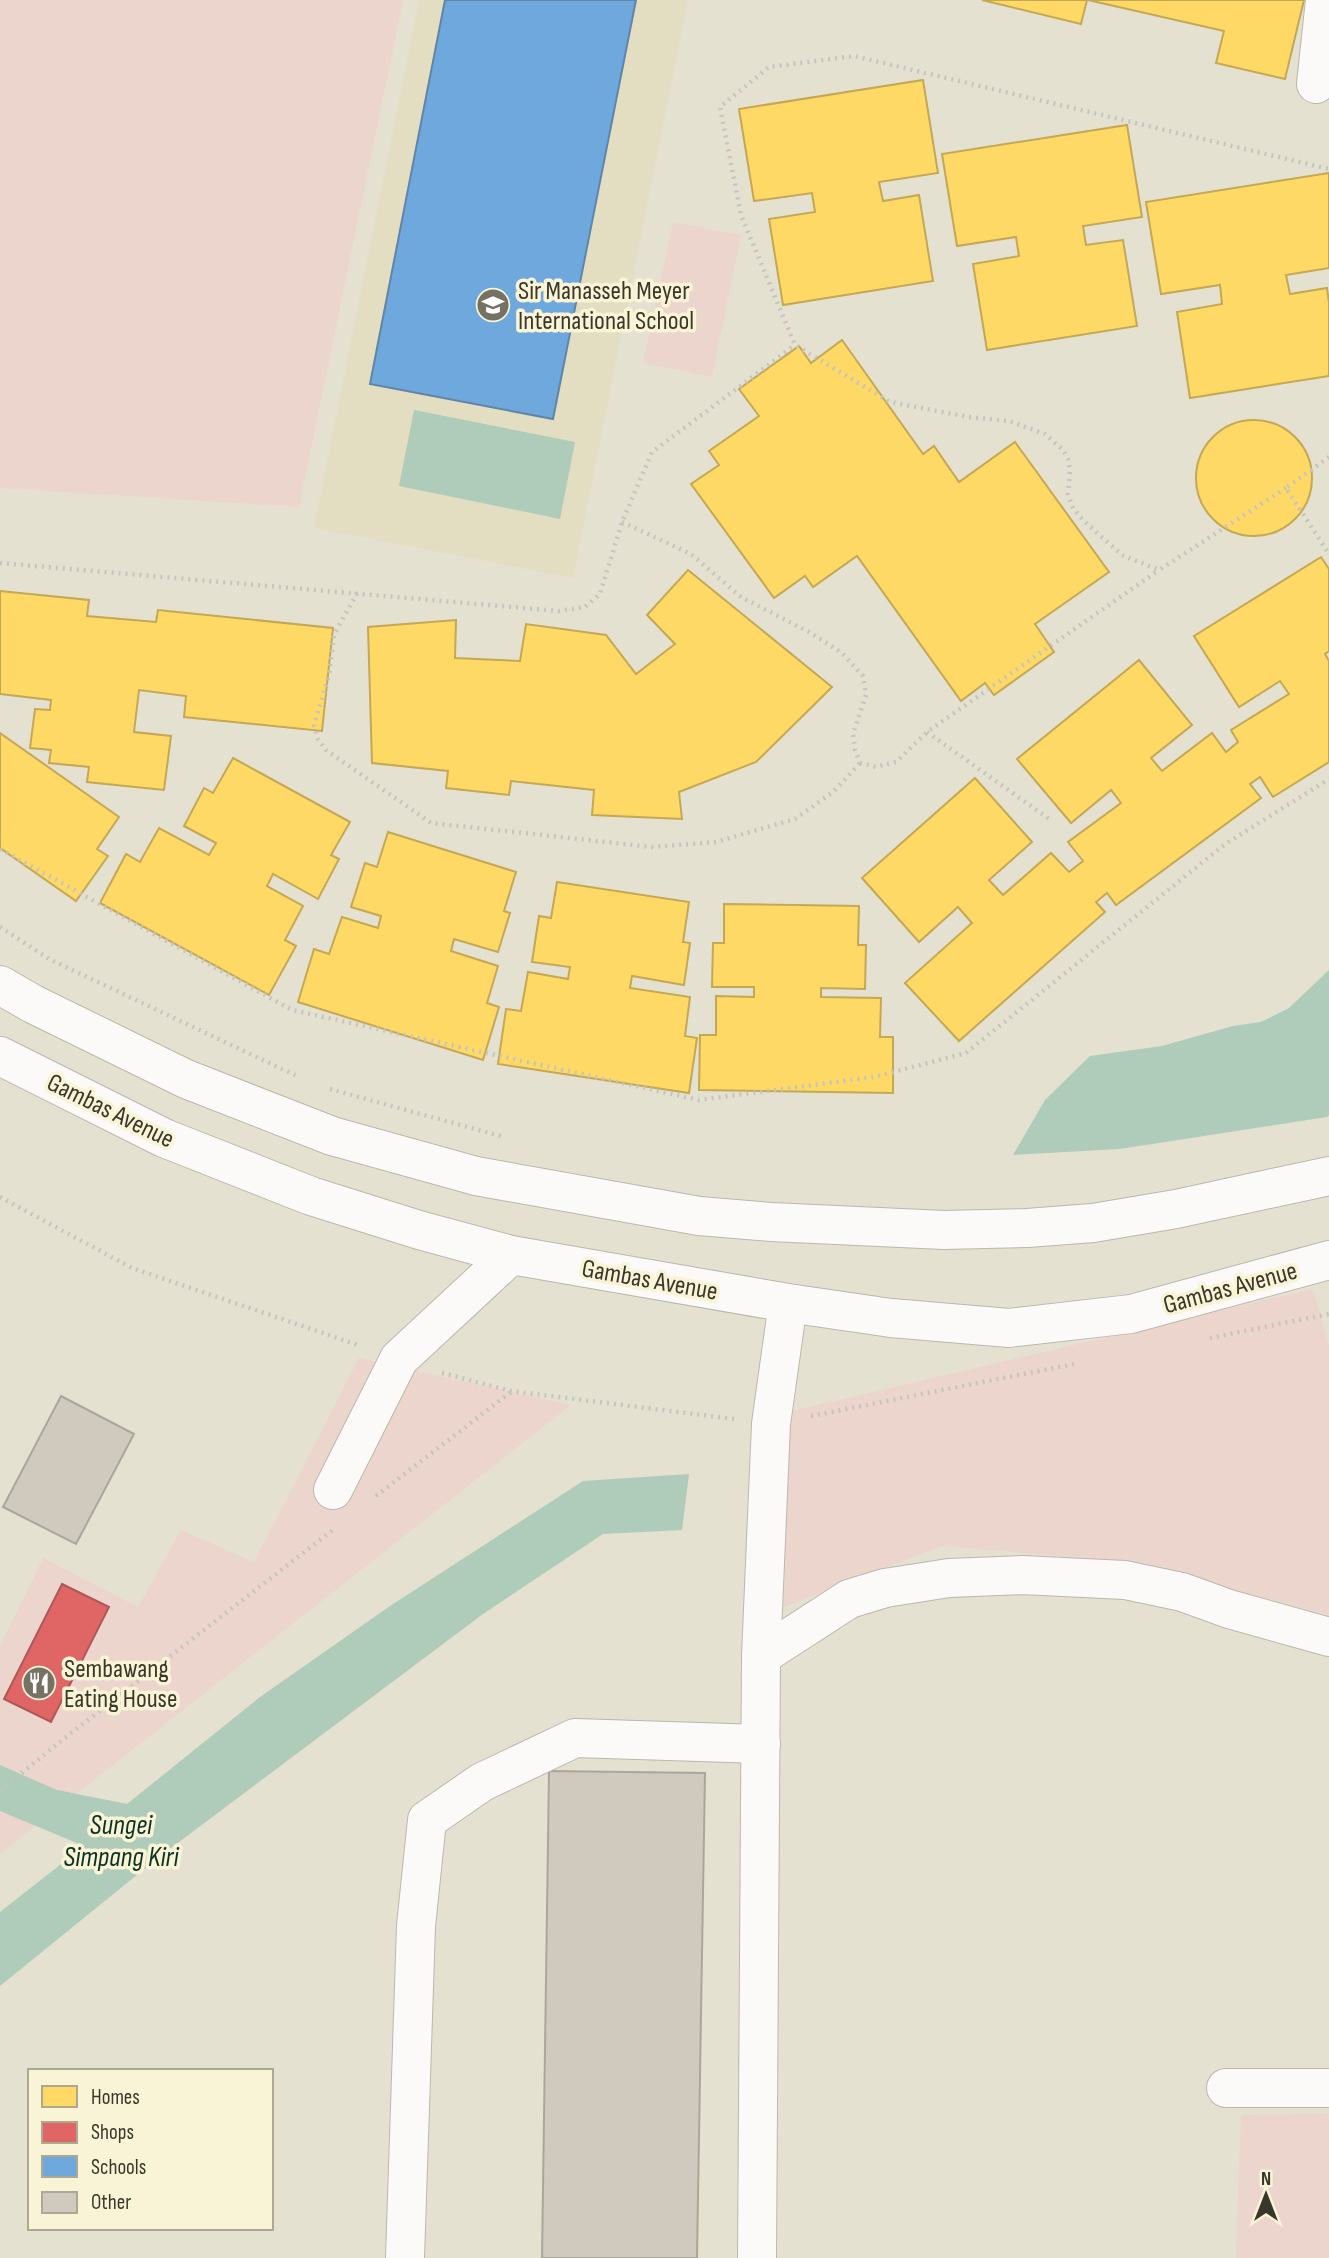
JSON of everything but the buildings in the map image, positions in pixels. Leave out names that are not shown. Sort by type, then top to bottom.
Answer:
[{"type":"main road","points":[[1316,84],[1325,0]]},
{"type":"main road","points":[[0,985],[186,1079],[332,1136],[476,1176],[699,1216],[944,1230],[1027,1228],[1093,1223],[1164,1211],[1329,1176]]},
{"type":"main road","name":"Gambas Avenue","points":[[0,1056],[164,1138],[311,1196],[419,1230],[510,1255],[788,1303],[891,1318],[1009,1328],[1131,1314],[1329,1259]]},
{"type":"main road","points":[[351,1496],[400,1359],[510,1255]]},
{"type":"main road","points":[[757,2258],[761,1656],[771,1424],[788,1303]]},
{"type":"main road","points":[[761,1656],[849,1599],[885,1588],[949,1578],[1022,1575],[1125,1580],[1182,1592],[1229,1609],[1329,1637]]},
{"type":"main road","points":[[405,2258],[416,1926],[427,1820],[482,1782],[575,1738],[761,1744]]},
{"type":"main road","points":[[1226,2088],[1329,2088]]},
{"type":"path","points":[[1159,570],[1122,555],[1083,520],[1073,508],[1068,494],[1069,459],[1045,434],[1009,421],[969,417],[890,402],[795,345],[741,215],[720,107],[769,67],[854,56],[1329,169]]},
{"type":"path","points":[[0,563],[559,611],[586,607],[600,594],[622,522],[652,452],[795,345]]},
{"type":"path","points":[[860,763],[876,767],[896,762],[928,732],[1159,570],[1329,457]]},
{"type":"path","points":[[1286,488],[1329,555]]},
{"type":"path","points":[[622,522],[691,554],[741,597],[809,632],[842,653],[863,676],[866,695],[853,734],[860,763]]},
{"type":"path","points":[[357,593],[334,635],[329,675],[314,725],[318,739],[326,750],[431,823],[652,846],[716,842],[795,819],[834,792],[860,763]]},
{"type":"path","points":[[928,732],[1052,821]]},
{"type":"path","points":[[0,849],[292,1010],[699,1100],[874,1077],[966,1053],[1224,845],[1329,779]]},
{"type":"path","points":[[0,927],[49,959],[306,1080]]},
{"type":"path","points":[[318,1086],[506,1138]]},
{"type":"path","points":[[0,1197],[132,1268],[461,1380],[511,1391],[771,1424],[1084,1362]]},
{"type":"path","points":[[1207,1338],[1329,1314]]},
{"type":"path","points":[[351,1496],[511,1391]]},
{"type":"path","points":[[0,1791],[335,1528]]},
{"type":"shaded area","points":[[0,0],[403,0],[299,507],[0,488]]},
{"type":"shaded area","name":"Sir Manasseh Meyer International School","points":[[419,0],[688,0],[573,578],[314,528]]},
{"type":"shaded area","points":[[673,222],[741,235],[712,377],[643,363]]},
{"type":"shaded area","points":[[1313,1289],[1329,1346],[1329,1615],[1131,1562],[942,1546],[784,1607],[788,1412]]},
{"type":"shaded area","points":[[359,1358],[571,1405],[0,1854],[0,1646],[43,1558],[138,1607],[181,1530],[254,1562]]},
{"type":"shaded area","points":[[1329,2114],[1329,2258],[1236,2258],[1241,2115]]},
{"type":"water","points":[[414,410],[575,442],[560,519],[399,486]]},
{"type":"water","points":[[1329,970],[1327,1117],[1120,1149],[1013,1155],[1045,1100],[1090,1056],[1162,1046],[1233,1026],[1261,1022],[1289,1008]]},
{"type":"water","name":"Sungei Simpang Kiri","points":[[689,1474],[682,1530],[603,1534],[483,1614],[159,1857],[0,1986],[0,1912],[84,1846],[0,1811],[0,1765],[57,1790],[127,1804],[260,1697],[390,1606],[583,1481]]},
{"type":"place","name":"Sir Manasseh Meyer International School","points":[[493,305]]},
{"type":"place","name":"Sembawang Eating House","points":[[39,1683]]}]
